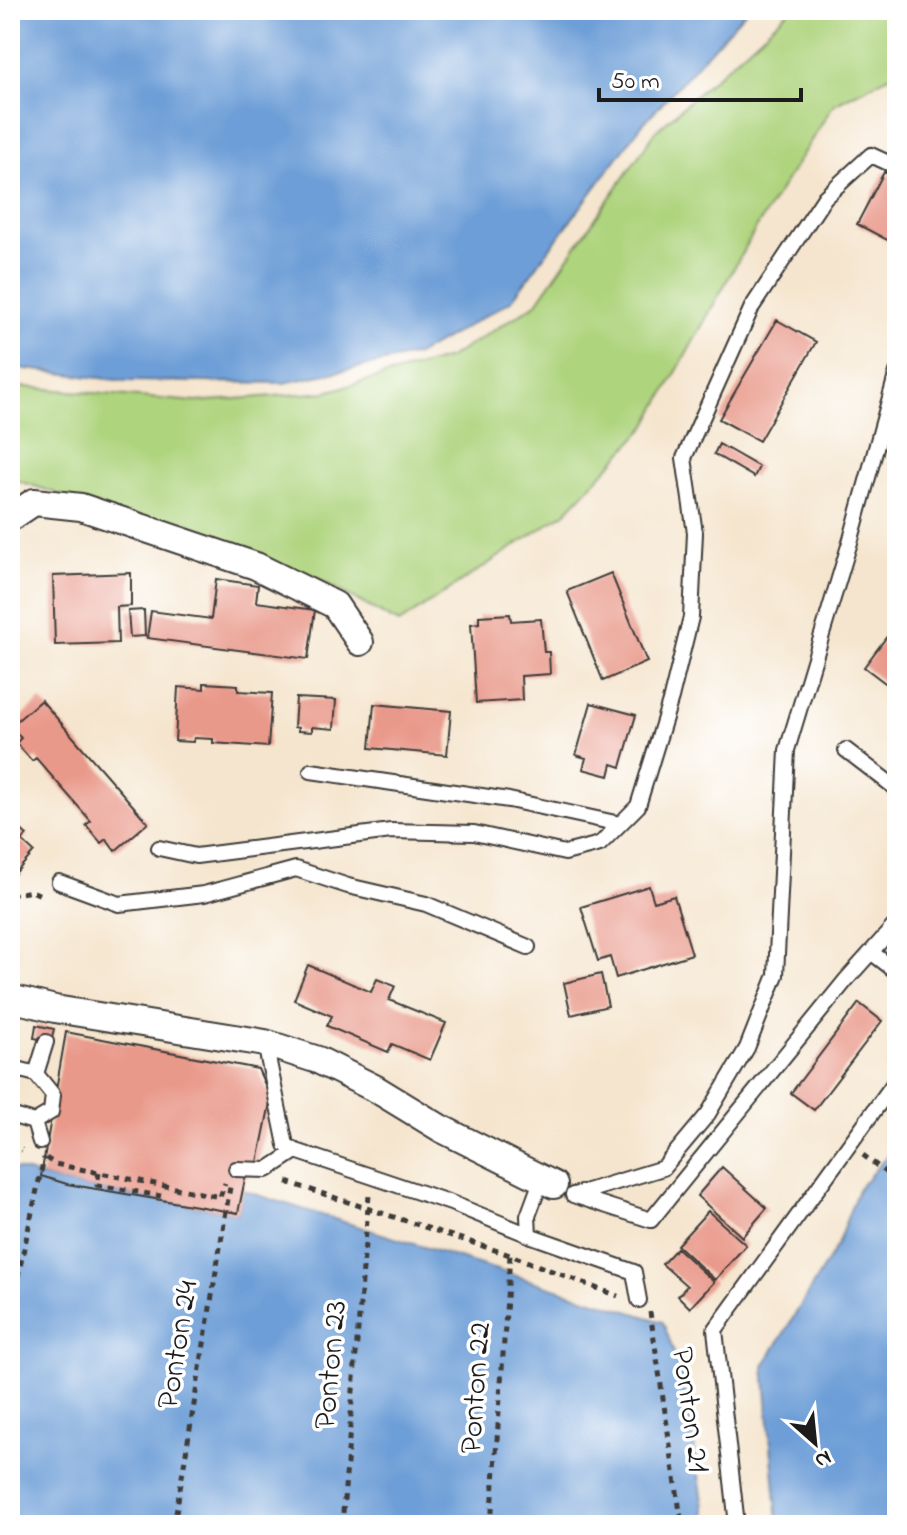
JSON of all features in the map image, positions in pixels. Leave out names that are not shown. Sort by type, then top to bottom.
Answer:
[{"type":"street","points":[[10,518],[34,502],[81,507],[256,566],[335,605],[360,642]]},
{"type":"street","points":[[10,998],[53,1017],[265,1043],[318,1060],[376,1089],[440,1128],[557,1186]]},
{"type":"lane","points":[[159,848],[196,856],[391,831],[474,833],[565,853],[600,844],[638,806],[671,698],[691,617],[695,533],[684,458],[752,307],[825,197],[871,155],[897,167]]},
{"type":"lane","points":[[529,1235],[528,1216],[557,1186],[663,1168],[708,1114],[747,1048],[776,975],[787,750],[851,539],[897,372]]},
{"type":"lane","points":[[846,750],[897,789]]},
{"type":"lane","points":[[311,771],[509,800],[620,824]]},
{"type":"lane","points":[[296,869],[302,841]]},
{"type":"lane","points":[[59,882],[119,904],[204,894],[296,869],[348,886],[426,904],[528,947]]},
{"type":"lane","points":[[557,1186],[651,1220],[897,923]]},
{"type":"lane","points":[[871,952],[897,972]]},
{"type":"lane","points":[[36,1074],[46,1042]]},
{"type":"lane","points":[[265,1043],[286,1145],[634,1272],[644,1301]]},
{"type":"lane","points":[[10,1067],[36,1074],[53,1095],[51,1112],[34,1122],[10,1115]]},
{"type":"lane","points":[[737,1525],[715,1330],[897,1079]]},
{"type":"lane","points":[[34,1122],[40,1142]]},
{"type":"lane","points":[[232,1172],[267,1170],[296,1151]]},
{"type":"path","points":[[849,1145],[897,1181]]},
{"type":"path","points":[[10,1146],[44,1157],[55,1164],[220,1197],[232,1172]]},
{"type":"path","points":[[10,1312],[44,1157]]},
{"type":"path","name":"Ponton 24","points":[[174,1525],[232,1172]]},
{"type":"path","points":[[99,1173],[97,1185],[161,1196]]},
{"type":"path","points":[[281,1180],[510,1255],[622,1298],[644,1301]]},
{"type":"path","name":"Ponton 23","points":[[342,1525],[369,1209]]},
{"type":"path","name":"Ponton 22","points":[[491,1525],[510,1255]]},
{"type":"path","name":"Ponton 21","points":[[644,1301],[682,1525]]},
{"type":"green space","points":[[790,10],[897,10],[897,72],[834,104],[755,230],[646,427],[566,512],[399,623],[318,579],[10,478],[10,388],[196,402],[326,392],[449,358],[536,304],[656,131]]},
{"type":"water","points":[[10,10],[747,10],[641,126],[511,301],[417,355],[284,383],[124,381],[10,367]]},
{"type":"water","points":[[897,1145],[897,1525],[778,1525],[764,1366],[837,1245],[858,1189]]},
{"type":"water","points":[[10,1167],[67,1184],[238,1213],[242,1190],[663,1322],[683,1378],[707,1525],[10,1525]]},
{"type":"building","points":[[884,172],[897,179],[897,231],[891,242],[857,224]]},
{"type":"building","points":[[777,320],[816,342],[759,441],[719,419]]},
{"type":"building","points":[[719,444],[759,467],[754,477],[714,454]]},
{"type":"building","points":[[131,573],[131,606],[117,607],[118,643],[55,645],[53,576]]},
{"type":"building","points":[[611,573],[647,662],[603,681],[567,591]]},
{"type":"building","points":[[216,579],[258,585],[256,602],[315,610],[308,659],[147,638],[151,611],[211,619]]},
{"type":"building","points":[[144,610],[145,636],[130,637],[128,611]]},
{"type":"building","points":[[510,614],[511,621],[541,619],[544,652],[549,652],[550,674],[521,676],[522,700],[476,703],[471,624],[479,623],[479,616]]},
{"type":"building","points":[[897,623],[897,692],[864,667]]},
{"type":"building","points":[[204,683],[238,685],[238,691],[272,693],[268,747],[213,743],[213,739],[175,741],[178,687],[204,689]]},
{"type":"building","points":[[296,698],[336,700],[334,729],[312,727],[312,732],[298,731],[294,727]]},
{"type":"building","points":[[41,700],[148,823],[115,851],[106,839],[101,843],[86,825],[91,821],[36,758],[32,761],[16,743],[21,738],[11,726]]},
{"type":"building","points":[[591,703],[636,715],[621,767],[612,764],[609,776],[583,769],[586,758],[576,755]]},
{"type":"building","points":[[374,704],[451,711],[447,755],[370,748]]},
{"type":"building","points":[[10,820],[27,835],[22,841],[34,852],[10,879]]},
{"type":"building","points":[[649,886],[654,902],[674,896],[692,954],[616,978],[610,957],[598,961],[581,907]]},
{"type":"building","points":[[308,965],[371,992],[377,979],[395,986],[389,1000],[446,1023],[430,1060],[392,1044],[388,1052],[327,1026],[332,1016],[294,1000]]},
{"type":"building","points":[[601,974],[608,1006],[571,1015],[564,983]]},
{"type":"building","points":[[859,1003],[882,1021],[814,1110],[791,1093]]},
{"type":"building","points":[[36,1025],[54,1029],[51,1041],[34,1038]]},
{"type":"building","points":[[66,1032],[258,1069],[271,1098],[257,1167],[245,1179],[238,1213],[67,1184],[41,1176]]},
{"type":"building","points":[[722,1167],[767,1208],[742,1237],[697,1196]]},
{"type":"building","points":[[708,1211],[746,1245],[715,1280],[677,1245]]},
{"type":"building","points":[[677,1248],[714,1282],[690,1308],[678,1296],[687,1286],[662,1264]]}]
